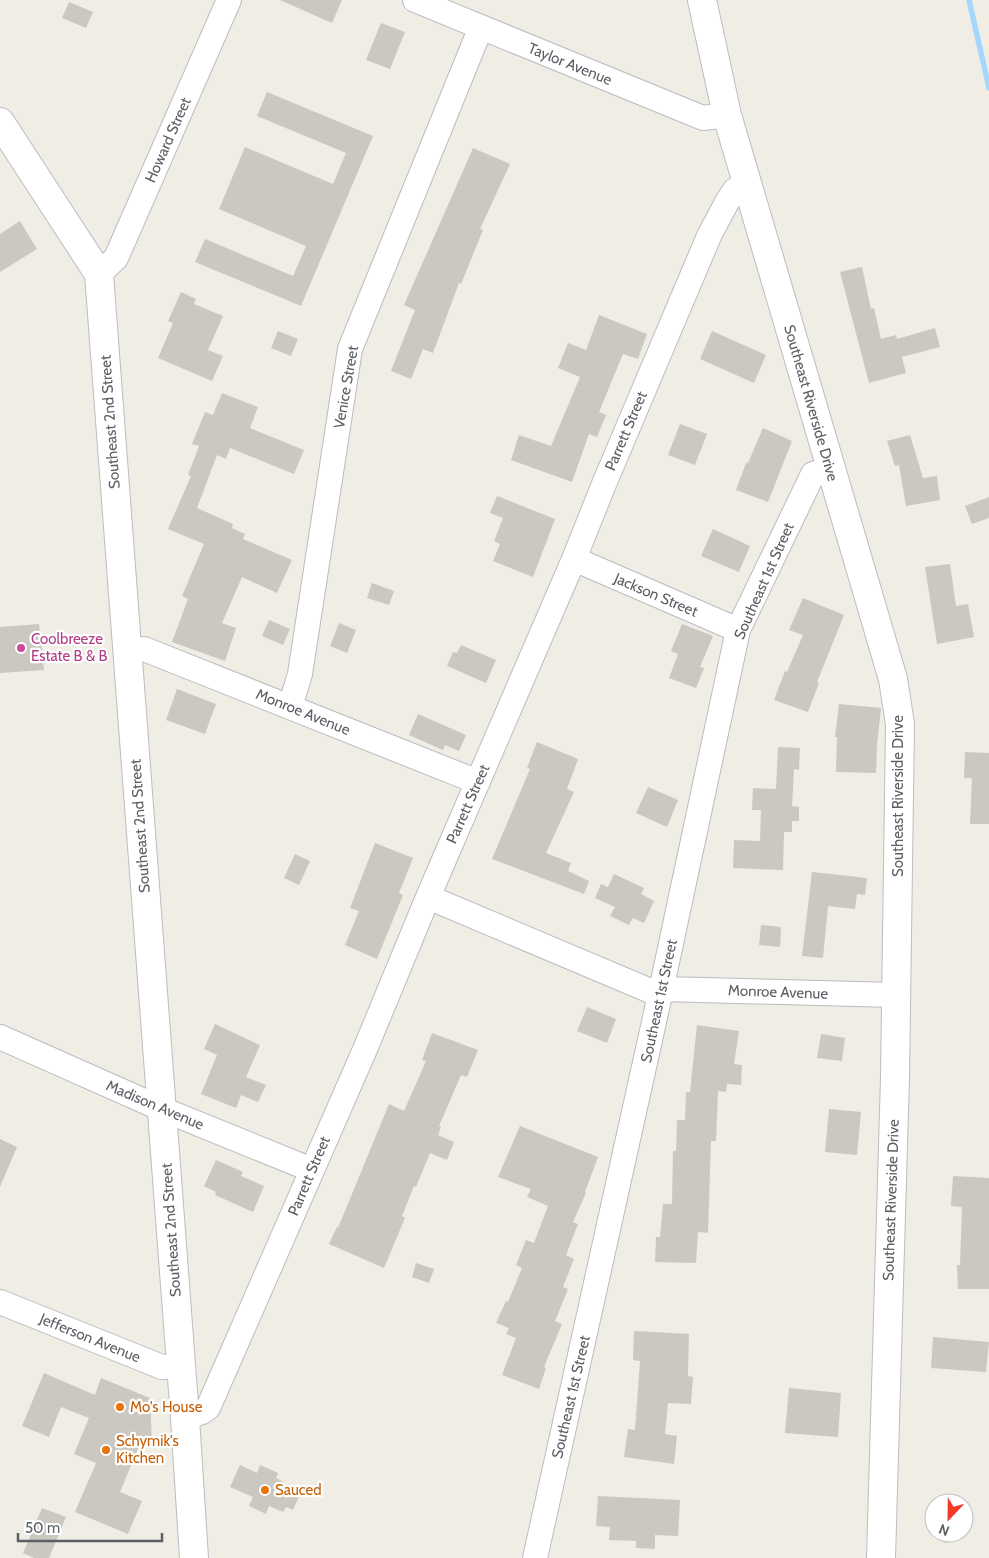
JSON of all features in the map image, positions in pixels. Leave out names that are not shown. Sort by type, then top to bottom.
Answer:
[{"type":"street","name":"Howard Street","points":[[99,274],[116,258],[229,0]]},
{"type":"street","name":"Taylor Avenue","points":[[415,0],[703,118],[727,115]]},
{"type":"street","name":"Southeast Riverside Drive","points":[[702,0],[727,115],[893,679],[900,724],[895,1077],[881,1558]]},
{"type":"street","name":"Venice Street","points":[[290,707],[300,674],[350,349],[481,27]]},
{"type":"street","name":"Southeast 2nd Street","points":[[0,122],[99,274],[194,1558]]},
{"type":"street","name":"Parrett Street","points":[[185,1418],[208,1408],[366,1047],[709,236],[735,190],[747,186]]},
{"type":"street","name":"Southeast 1st Street","points":[[535,1558],[661,992],[738,630],[813,474],[830,469]]},
{"type":"street","name":"Jackson Street","points":[[574,559],[738,630]]},
{"type":"street","name":"Monroe Avenue","points":[[127,650],[144,649],[478,782]]},
{"type":"street","name":"Monroe Avenue","points":[[428,897],[661,992],[895,996]]},
{"type":"street","name":"Madison Avenue","points":[[0,1037],[162,1109],[312,1170]]},
{"type":"street","name":"Jefferson Avenue","points":[[0,1302],[162,1368],[181,1366]]},
{"type":"building","points":[[280,0],[342,0],[332,23]]},
{"type":"building","points":[[69,2],[93,12],[86,28],[62,18]]},
{"type":"building","points":[[381,23],[405,32],[390,69],[366,60]]},
{"type":"building","points":[[267,92],[373,136],[301,306],[195,262],[205,239],[293,276],[306,246],[219,209],[245,147],[333,184],[346,153],[257,116]]},
{"type":"building","points":[[473,148],[510,164],[480,229],[483,230],[461,284],[459,283],[433,353],[423,349],[411,379],[391,371],[415,310],[404,305]]},
{"type":"building","points":[[20,221],[37,249],[0,272],[0,234]]},
{"type":"building","points":[[862,267],[871,309],[874,308],[881,339],[896,335],[897,339],[935,328],[940,347],[902,357],[906,373],[869,383],[840,272]]},
{"type":"building","points":[[181,292],[196,299],[194,304],[223,316],[208,350],[223,356],[212,381],[158,358],[173,323],[168,321]]},
{"type":"building","points":[[599,315],[647,334],[638,359],[623,354],[599,412],[606,415],[597,437],[589,434],[572,482],[511,460],[519,435],[551,446],[580,377],[558,368],[568,343],[586,350]]},
{"type":"building","points":[[278,331],[298,339],[291,356],[271,348]]},
{"type":"building","points":[[712,331],[766,355],[754,383],[700,359]]},
{"type":"building","points":[[222,393],[258,407],[250,428],[304,450],[294,474],[230,448],[226,459],[217,455],[197,508],[233,524],[232,528],[245,534],[243,539],[292,560],[277,593],[242,577],[222,623],[236,628],[225,661],[172,642],[188,599],[182,596],[204,544],[168,529],[191,476],[188,475],[199,446],[192,444],[205,412],[213,415]]},
{"type":"building","points":[[680,424],[707,434],[695,465],[668,455]]},
{"type":"building","points":[[763,428],[792,441],[768,502],[736,490],[746,463],[748,463]]},
{"type":"building","points":[[910,435],[923,478],[937,476],[940,500],[906,506],[899,465],[895,466],[887,441]]},
{"type":"building","points":[[497,496],[555,519],[533,577],[493,561],[500,544],[494,541],[503,518],[490,513]]},
{"type":"building","points":[[989,497],[989,518],[972,524],[965,506]]},
{"type":"building","points":[[713,529],[750,546],[739,572],[701,556]]},
{"type":"building","points":[[950,564],[956,606],[968,604],[974,637],[937,644],[925,567]]},
{"type":"building","points":[[372,583],[394,591],[389,605],[367,598]]},
{"type":"building","points":[[803,598],[844,615],[817,682],[819,683],[808,712],[774,700],[785,671],[787,672],[803,635],[789,630]]},
{"type":"building","points":[[269,620],[290,629],[283,645],[262,636]]},
{"type":"building","points":[[339,623],[356,630],[347,653],[330,646]]},
{"type":"building","name":"Coolbreeze Estate B & B","points":[[39,624],[44,670],[0,673],[0,627]]},
{"type":"building","points":[[682,624],[713,636],[700,667],[704,668],[696,688],[669,678],[678,654],[671,651]]},
{"type":"building","points":[[461,645],[496,660],[486,683],[447,666],[453,652],[457,653]]},
{"type":"building","points":[[177,689],[216,704],[205,734],[166,720]]},
{"type":"building","points":[[839,704],[881,708],[876,773],[836,772],[837,737],[835,737]]},
{"type":"building","points":[[418,714],[466,735],[459,751],[445,745],[443,750],[409,735]]},
{"type":"building","points":[[537,742],[578,759],[567,789],[574,792],[546,853],[571,863],[568,871],[589,881],[584,894],[492,859],[530,769],[527,768]]},
{"type":"building","points":[[778,747],[800,748],[799,770],[794,769],[792,806],[799,807],[799,821],[792,821],[792,832],[784,832],[783,870],[733,868],[734,840],[760,841],[761,810],[752,810],[753,788],[776,789]]},
{"type":"building","points":[[965,752],[989,753],[989,824],[970,824],[972,778],[964,778]]},
{"type":"building","points":[[648,787],[678,800],[667,827],[636,813]]},
{"type":"building","points":[[375,843],[413,858],[399,893],[403,895],[377,959],[345,945],[359,911],[350,908]]},
{"type":"building","points":[[295,854],[310,861],[299,885],[284,878]]},
{"type":"building","points":[[812,872],[867,878],[865,895],[857,894],[855,909],[828,906],[823,958],[802,956]]},
{"type":"building","points":[[614,874],[644,888],[641,894],[654,901],[644,923],[633,918],[629,925],[610,916],[615,907],[595,898],[601,884],[608,887]]},
{"type":"building","points":[[761,925],[781,927],[780,947],[759,945]]},
{"type":"building","points":[[587,1007],[616,1019],[607,1043],[577,1031]]},
{"type":"building","points":[[215,1024],[260,1045],[246,1077],[266,1085],[258,1102],[241,1095],[236,1108],[201,1094],[217,1055],[204,1049]]},
{"type":"building","points":[[697,1025],[739,1031],[734,1064],[742,1065],[741,1085],[727,1084],[726,1092],[718,1091],[716,1141],[711,1141],[708,1233],[698,1232],[696,1263],[655,1262],[656,1237],[660,1237],[663,1204],[672,1204],[673,1151],[676,1151],[677,1120],[685,1120],[686,1092],[690,1092]]},
{"type":"building","points":[[432,1033],[478,1050],[467,1077],[461,1075],[439,1126],[441,1127],[438,1135],[454,1142],[447,1160],[430,1153],[402,1216],[405,1218],[384,1268],[329,1244],[338,1228],[389,1104],[404,1111],[426,1061],[422,1060]]},
{"type":"building","points":[[821,1034],[845,1038],[842,1061],[817,1058]]},
{"type":"building","points":[[829,1109],[861,1112],[857,1155],[825,1152]]},
{"type":"building","points":[[520,1126],[598,1157],[586,1193],[573,1222],[578,1224],[566,1255],[574,1259],[563,1287],[568,1289],[555,1321],[562,1324],[544,1367],[546,1368],[539,1389],[502,1375],[516,1338],[506,1334],[509,1328],[496,1323],[506,1301],[508,1302],[522,1268],[516,1265],[526,1240],[534,1243],[548,1206],[527,1197],[531,1189],[498,1177]]},
{"type":"building","points":[[0,1139],[17,1147],[0,1187]]},
{"type":"building","points":[[216,1160],[243,1172],[241,1176],[264,1186],[253,1212],[215,1195],[216,1192],[204,1186]]},
{"type":"building","points":[[953,1176],[989,1178],[989,1289],[958,1289],[957,1265],[960,1265],[962,1207],[951,1206]]},
{"type":"building","points":[[416,1263],[434,1269],[429,1283],[412,1277]]},
{"type":"building","points":[[634,1331],[689,1334],[688,1376],[693,1377],[691,1404],[668,1403],[665,1434],[677,1436],[674,1464],[624,1457],[628,1429],[635,1430],[640,1361],[633,1360]]},
{"type":"building","points":[[933,1337],[989,1342],[986,1372],[931,1368]]},
{"type":"building","points":[[44,1373],[95,1395],[101,1378],[150,1398],[152,1443],[142,1439],[120,1492],[142,1501],[128,1534],[75,1512],[96,1463],[74,1454],[89,1418],[61,1407],[49,1437],[22,1426]]},
{"type":"building","points":[[789,1388],[841,1393],[838,1437],[785,1433]]},
{"type":"building","name":"Sauced","points":[[240,1465],[257,1473],[260,1465],[278,1473],[276,1478],[284,1482],[282,1486],[300,1494],[293,1510],[286,1507],[283,1512],[269,1506],[266,1514],[249,1506],[253,1497],[230,1487]]},
{"type":"building","points":[[598,1496],[680,1500],[678,1536],[655,1535],[655,1549],[636,1548],[636,1541],[609,1540],[610,1527],[596,1526]]},
{"type":"building","points":[[42,1508],[66,1517],[49,1558],[34,1558],[23,1553]]},
{"type":"waterway","points":[[969,0],[989,88]]},
{"type":"place","name":"Coolbreeze Estate B & B","points":[[21,648]]},
{"type":"place","name":"Mo's House","points":[[120,1407]]},
{"type":"place","name":"Schymik's Kitchen","points":[[106,1450]]},
{"type":"place","name":"Sauced","points":[[265,1490]]}]
